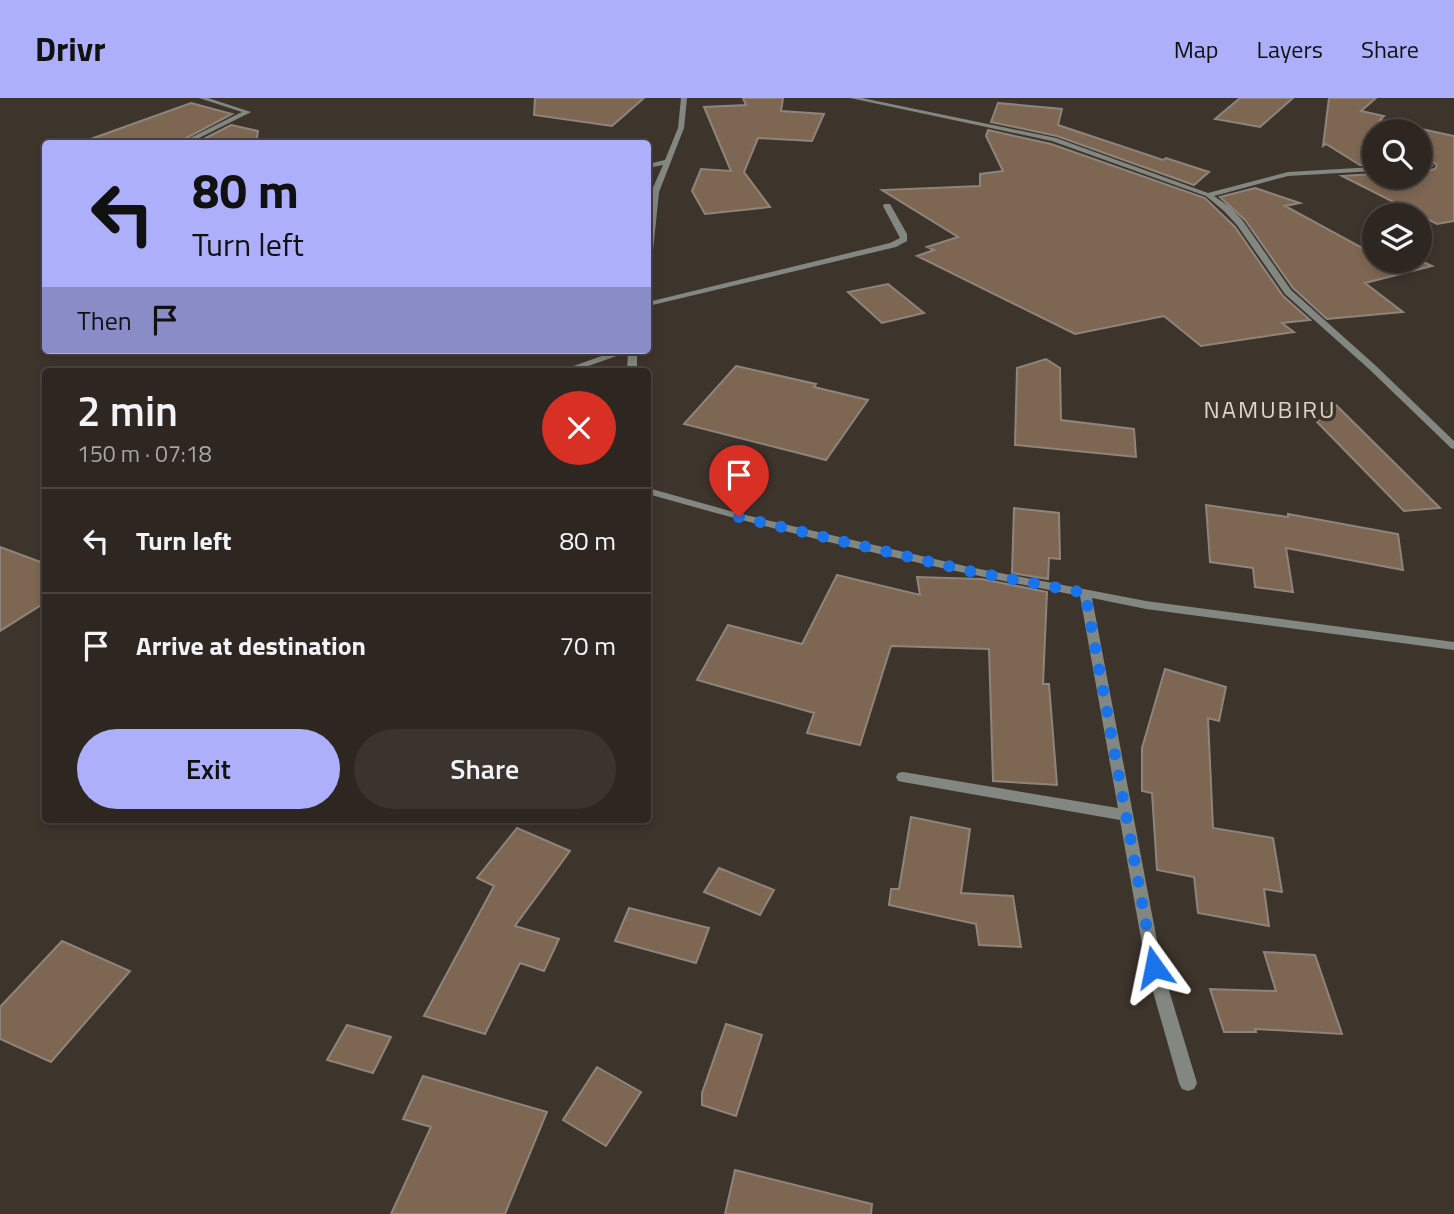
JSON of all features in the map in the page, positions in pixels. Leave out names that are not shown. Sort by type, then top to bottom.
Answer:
[{"type":"street","points":[[189,140],[248,112],[202,98]]},
{"type":"street","points":[[651,231],[655,192],[681,128],[684,98]]},
{"type":"street","points":[[853,98],[1054,139],[1209,195],[1240,223],[1287,292],[1381,375],[1454,446]]},
{"type":"street","points":[[651,165],[666,162]]},
{"type":"street","points":[[1209,195],[1287,174],[1362,170]]},
{"type":"street","points":[[651,303],[893,245],[904,239],[887,206]]},
{"type":"street","points":[[574,368],[615,354]]},
{"type":"street","points":[[651,492],[739,517],[969,571],[1146,605],[1454,646]]},
{"type":"street","points":[[1085,593],[1154,967],[1188,1083]]},
{"type":"street","points":[[903,778],[1125,816]]},
{"type":"building","points":[[535,98],[644,98],[612,126],[534,115]]},
{"type":"building","points":[[743,98],[783,98],[781,111],[824,114],[812,141],[758,138],[744,172],[770,207],[705,214],[692,191],[701,169],[731,171],[704,107],[746,105]]},
{"type":"building","points":[[1240,98],[1293,98],[1260,127],[1215,119]]},
{"type":"building","points":[[1329,98],[1376,98],[1361,111],[1384,116],[1381,119],[1362,119],[1362,165],[1326,144],[1323,146]]},
{"type":"building","points":[[191,103],[232,114],[183,140],[88,140]]},
{"type":"building","points":[[998,103],[1062,109],[1058,125],[1163,160],[1166,158],[1209,172],[1194,185],[1057,136],[991,122]]},
{"type":"building","points":[[231,125],[258,131],[257,140],[202,140]]},
{"type":"building","points":[[988,130],[1051,144],[1205,198],[1235,227],[1283,296],[1310,320],[1282,323],[1294,332],[1201,346],[1164,316],[1075,334],[917,256],[934,250],[927,247],[958,237],[882,190],[980,186],[980,174],[1003,171],[986,136]]},
{"type":"building","points":[[1432,131],[1454,136],[1454,221],[1437,224],[1432,221],[1432,203],[1395,203],[1368,189],[1432,189],[1432,170],[1437,165],[1432,162]]},
{"type":"building","points":[[1362,175],[1362,186],[1342,176]]},
{"type":"building","points":[[1255,188],[1300,203],[1285,206],[1362,248],[1362,273],[1404,273],[1365,283],[1403,312],[1327,319],[1293,288],[1245,220],[1220,197]]},
{"type":"building","points":[[888,284],[924,313],[882,323],[848,292]]},
{"type":"building","points":[[1046,359],[1060,368],[1061,420],[1134,429],[1136,457],[1015,445],[1017,368]]},
{"type":"building","points":[[736,366],[816,384],[814,387],[868,400],[826,460],[684,424]]},
{"type":"building","points":[[1335,404],[1440,508],[1404,511],[1317,422]]},
{"type":"building","points":[[1206,505],[1288,517],[1288,514],[1398,534],[1403,570],[1286,548],[1293,592],[1255,587],[1253,568],[1210,562]]},
{"type":"building","points":[[1014,508],[1059,513],[1060,559],[1049,558],[1048,579],[1012,573]]},
{"type":"building","points":[[0,547],[42,563],[42,605],[0,631]]},
{"type":"building","points":[[837,575],[920,595],[917,577],[981,579],[1047,592],[1043,684],[1049,684],[1057,785],[993,781],[989,649],[891,646],[860,745],[807,733],[814,713],[697,680],[728,625],[802,644]]},
{"type":"building","points":[[1165,669],[1226,687],[1219,721],[1208,718],[1213,828],[1273,838],[1282,892],[1264,889],[1269,926],[1198,913],[1194,877],[1157,870],[1152,793],[1142,791],[1142,748]]},
{"type":"building","points":[[911,817],[970,829],[961,893],[1013,896],[1021,947],[979,945],[976,924],[889,905],[891,889],[899,889]]},
{"type":"building","points":[[517,828],[570,851],[515,926],[559,939],[544,971],[520,963],[485,1034],[424,1016],[494,886],[477,878]]},
{"type":"building","points":[[719,868],[774,890],[760,915],[704,892]]},
{"type":"building","points":[[629,908],[709,928],[696,963],[615,941]]},
{"type":"building","points":[[62,941],[130,971],[51,1062],[0,1039],[0,1007]]},
{"type":"building","points":[[1264,952],[1315,955],[1342,1034],[1255,1029],[1256,1032],[1224,1032],[1210,989],[1276,991]]},
{"type":"building","points":[[726,1024],[762,1035],[736,1116],[702,1105],[702,1093]]},
{"type":"building","points":[[347,1025],[391,1037],[373,1073],[327,1060]]},
{"type":"building","points":[[597,1067],[641,1092],[606,1146],[563,1120]]},
{"type":"building","points":[[423,1076],[547,1112],[505,1214],[391,1214],[431,1127],[403,1119]]},
{"type":"building","points":[[735,1170],[872,1204],[871,1214],[725,1214]]},
{"type":"district","name":"NAMUBIRU","points":[[1270,410]]},
{"type":"route","points":[[739,517],[969,571],[1085,593],[1133,867],[1154,967]]}]
